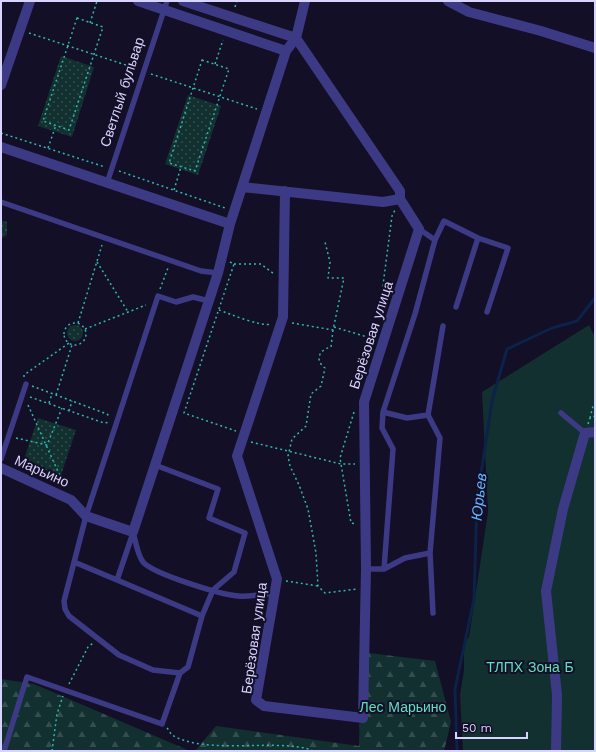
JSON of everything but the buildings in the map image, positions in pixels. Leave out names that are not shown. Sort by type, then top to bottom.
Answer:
[{"type":"street","points":[[1,85],[4,65],[30,1]]},
{"type":"street","points":[[138,1],[165,5],[286,51]]},
{"type":"street","points":[[183,1],[296,38],[400,191],[400,199],[419,229]]},
{"type":"street","points":[[133,532],[218,273],[230,224],[286,51],[296,38],[305,1]]},
{"type":"street","points":[[448,1],[469,12],[540,31],[595,48]]},
{"type":"street","points":[[1,147],[230,224]]},
{"type":"street","points":[[242,187],[383,202],[400,199]]},
{"type":"street","name":"Берёзовая улица","points":[[285,192],[283,317],[237,456],[277,579],[256,700],[264,706],[363,718],[366,569],[364,402],[419,229]]},
{"type":"street","points":[[556,751],[557,695],[546,591],[563,509],[590,432]]},
{"type":"street","name":"Марьино","points":[[1,468],[71,500],[86,516],[133,532]]},
{"type":"lane","name":"Светлый бульвар","points":[[108,183],[165,5]]},
{"type":"lane","points":[[1,202],[201,271],[218,273]]},
{"type":"lane","points":[[384,569],[394,449],[382,428],[383,412],[415,314],[435,240],[444,221],[478,238],[508,248],[487,312]]},
{"type":"lane","points":[[419,229],[435,240]]},
{"type":"lane","points":[[456,307],[478,238]]},
{"type":"lane","points":[[180,673],[153,670],[119,654],[69,616],[65,609],[64,601],[86,516],[157,299],[176,302],[193,297],[209,301]]},
{"type":"lane","points":[[432,613],[430,553],[440,438],[428,415],[443,326]]},
{"type":"lane","points":[[1,458],[26,384]]},
{"type":"lane","points":[[383,412],[407,418],[428,415]]},
{"type":"lane","points":[[561,413],[590,432]]},
{"type":"lane","points":[[4,751],[27,677],[162,724],[180,673],[188,667],[202,616],[213,590],[234,572],[245,533],[209,518],[218,489],[155,465]]},
{"type":"lane","points":[[117,580],[133,532]]},
{"type":"lane","points":[[133,532],[140,556],[144,562],[148,566],[173,579],[238,596],[275,593]]},
{"type":"lane","points":[[366,569],[384,569],[405,558],[430,553]]},
{"type":"lane","points":[[74,562],[202,616]]},
{"type":"path","points":[[90,23],[97,1]]},
{"type":"path","points":[[235,7],[237,1]]},
{"type":"path","points":[[77,18],[103,27],[69,130],[56,125],[43,121],[77,18]]},
{"type":"path","points":[[215,64],[224,36]]},
{"type":"path","points":[[202,60],[215,64],[229,69],[195,171],[169,163],[202,60]]},
{"type":"path","points":[[48,148],[56,125]]},
{"type":"path","points":[[174,190],[182,167]]},
{"type":"path","points":[[384,309],[380,308],[392,216],[400,199]]},
{"type":"path","points":[[78,323],[104,237]]},
{"type":"path","points":[[318,586],[316,553],[308,509],[290,466],[288,451],[292,439],[306,426],[311,394],[321,386],[325,368],[321,365],[319,355],[325,348],[331,347],[344,278],[328,278],[330,262],[326,242]]},
{"type":"path","points":[[222,258],[234,264],[261,264],[270,271]]},
{"type":"path","points":[[85,329],[157,299],[170,260]]},
{"type":"path","points":[[97,262],[128,312]]},
{"type":"path","points":[[234,264],[184,413],[236,431],[242,440],[341,464],[365,465]]},
{"type":"path","points":[[218,310],[267,325]]},
{"type":"path","points":[[281,322],[333,330]]},
{"type":"path","points":[[78,323],[85,329],[86,337],[80,344],[72,345],[65,339],[64,331],[70,324],[78,323]]},
{"type":"path","points":[[334,327],[379,341]]},
{"type":"path","points":[[24,375],[69,343]]},
{"type":"path","points":[[56,395],[72,345]]},
{"type":"path","points":[[26,384],[107,414],[117,422]]},
{"type":"path","points":[[22,394],[104,423],[117,422]]},
{"type":"path","points":[[22,394],[47,445],[71,500]]},
{"type":"path","points":[[49,404],[52,394]]},
{"type":"path","points":[[364,402],[357,400],[340,458],[351,523],[365,526]]},
{"type":"path","points":[[69,411],[72,401]]},
{"type":"path","points":[[590,418],[593,406]]},
{"type":"path","points":[[47,445],[62,408]]},
{"type":"path","points":[[9,437],[47,445]]},
{"type":"path","points":[[277,579],[318,586],[325,593],[365,587]]},
{"type":"path","points":[[162,724],[170,734],[196,745],[216,748],[274,745],[307,748],[313,751]]},
{"type":"green space","points":[[61,56],[94,67],[72,137],[38,126]]},
{"type":"green space","points":[[188,95],[221,106],[198,175],[165,164]]},
{"type":"green space","points":[[1,220],[7,222],[7,235],[1,239]]},
{"type":"green space","points":[[75,325],[81,327],[83,333],[81,339],[75,341],[69,339],[67,333],[69,327]]},
{"type":"green space","name":"ТЛПХ Зона Б","points":[[589,325],[595,337],[595,751],[463,751],[460,695],[464,670],[464,642],[469,637],[488,512],[482,392]]},
{"type":"green space","points":[[38,418],[76,430],[61,475],[23,462]]},
{"type":"green space","name":"Лес Марьино","points":[[361,652],[435,661],[451,722],[444,751],[195,751],[216,726],[359,746]]},
{"type":"green space","points":[[1,679],[34,684],[190,751],[1,751]]},
{"type":"waterway","name":"Юрьев","points":[[457,751],[455,689],[474,599],[477,500],[492,401],[507,349],[552,328],[577,321],[595,298]]}]
